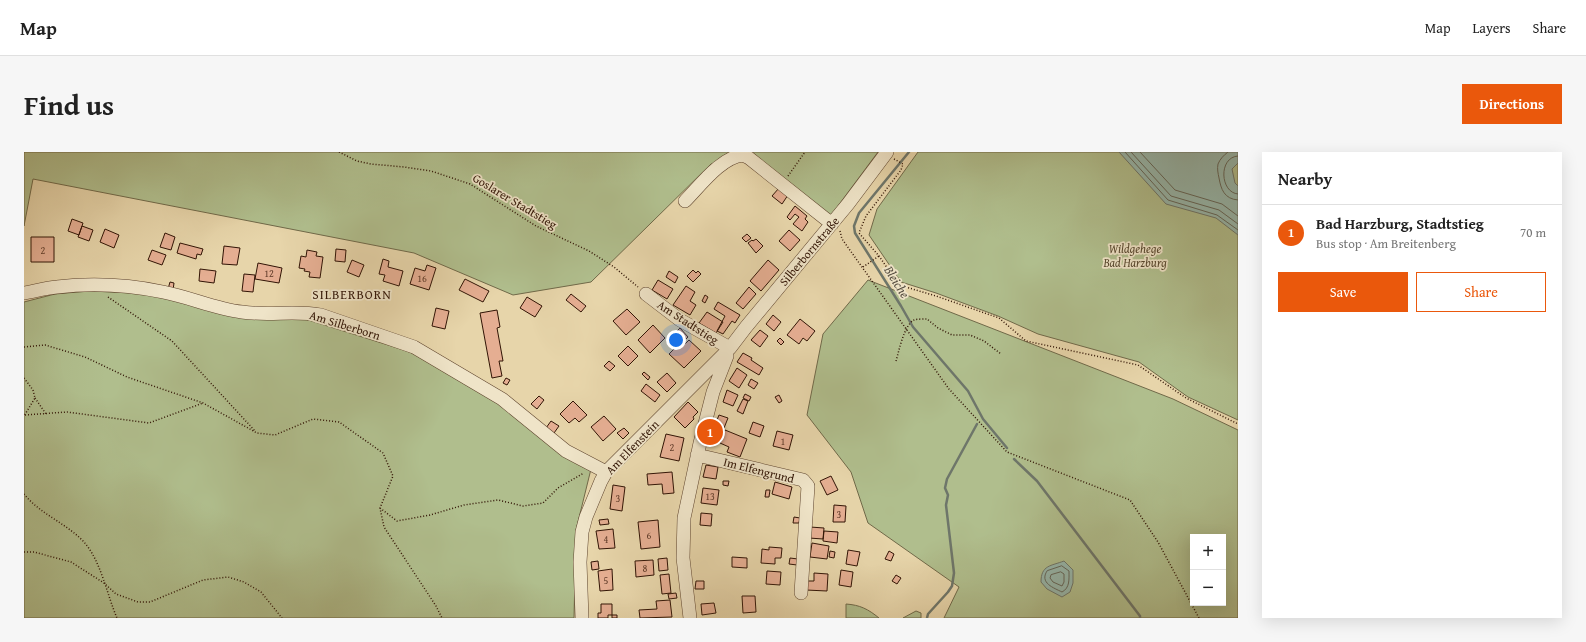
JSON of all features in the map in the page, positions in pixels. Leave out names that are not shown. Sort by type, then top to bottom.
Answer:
[{"type":"street","points":[[685,201],[720,166],[729,160],[740,156],[746,156],[832,224]]},
{"type":"street","name":"Silberbornstraße","points":[[730,348],[832,224],[891,156]]},
{"type":"street","name":"Am Silberborn","points":[[24,293],[56,287],[92,285],[119,286],[163,292],[244,313],[306,312],[321,315],[414,347],[502,399],[566,451],[606,472]]},
{"type":"street","name":"Am Stadtstieg","points":[[646,294],[680,320],[730,348]]},
{"type":"street","points":[[690,618],[683,558],[684,518],[713,392],[730,348]]},
{"type":"street","name":"Am Elfenstein","points":[[582,618],[580,562],[582,532],[589,510],[606,472],[730,348]]},
{"type":"street","name":"Im Elfengrund","points":[[698,454],[803,480],[806,483],[808,486],[801,593]]},
{"type":"path","name":"Goslarer Stadtstieg","points":[[339,152],[357,161],[431,171],[470,184],[536,226],[589,251],[614,267],[646,294]]},
{"type":"path","points":[[782,184],[805,152]]},
{"type":"path","points":[[891,156],[902,164],[901,170],[866,216],[859,233],[879,256],[899,285],[999,318],[1026,340],[1138,365],[1186,398],[1238,424]]},
{"type":"path","points":[[846,244],[949,388],[1007,452],[1130,500],[1158,542],[1199,618]]},
{"type":"path","points":[[863,267],[879,256]]},
{"type":"path","points":[[92,285],[172,341],[257,433]]},
{"type":"path","points":[[896,361],[909,324],[915,320],[927,319],[938,328],[952,335],[970,335],[984,341],[1001,354]]},
{"type":"path","points":[[24,347],[45,344],[85,357],[127,377],[203,403],[257,433],[275,435],[314,419],[340,422],[383,453],[393,476],[380,508],[384,527],[436,606],[442,618]]},
{"type":"path","points":[[24,378],[46,414]]},
{"type":"path","points":[[24,415],[35,398]]},
{"type":"path","points":[[24,415],[67,412],[149,423],[203,403]]},
{"type":"path","points":[[380,508],[397,521],[430,515],[464,505],[498,500],[523,506],[542,503],[558,488],[588,470]]},
{"type":"path","points":[[24,494],[30,502],[63,524],[84,542],[94,556],[117,618]]},
{"type":"path","points":[[24,552],[34,552],[70,562],[104,583],[116,594],[126,599],[138,602],[150,602],[203,580],[228,577],[244,582],[261,592],[282,618]]},
{"type":"green space","points":[[24,152],[878,152],[826,222],[746,158],[711,164],[591,282],[513,295],[414,253],[33,179],[24,226]]},
{"type":"green space","name":"Wildgehege Bad Harzburg","points":[[918,152],[1238,152],[1238,420],[1188,397],[1139,362],[1038,334],[998,316],[901,282],[869,235],[877,209]]},
{"type":"green space","points":[[868,280],[1173,399],[1238,430],[1238,618],[944,618],[959,587],[868,523],[851,472],[807,415],[823,334]]},
{"type":"green space","points":[[89,291],[136,293],[305,319],[404,350],[424,358],[496,400],[591,469],[576,530],[574,618],[24,618],[24,302],[55,294]]},
{"type":"green space","points":[[846,604],[864,608],[879,618],[846,618]]},
{"type":"green space","points":[[916,611],[921,613],[921,618],[903,618]]},
{"type":"water","points":[[1119,152],[1238,152],[1238,163],[1232,169],[1235,183],[1238,186],[1238,235],[1216,218],[1166,204]]},
{"type":"water","points":[[1064,561],[1073,570],[1073,583],[1070,592],[1062,597],[1047,589],[1041,582],[1041,576],[1045,569],[1051,565]]},
{"type":"building","points":[[779,188],[788,195],[782,204],[772,196]]},
{"type":"building","points":[[795,206],[807,216],[805,219],[808,222],[802,231],[793,224],[799,217],[795,214],[790,220],[787,217]]},
{"type":"building","points":[[72,219],[83,223],[79,235],[68,231]]},
{"type":"building","points":[[82,226],[93,230],[89,241],[78,237]]},
{"type":"building","points":[[105,229],[119,235],[114,248],[100,242]]},
{"type":"building","points":[[789,230],[800,240],[790,251],[779,241]]},
{"type":"building","points":[[165,233],[175,237],[171,250],[160,247]]},
{"type":"building","points":[[747,234],[751,238],[746,242],[742,238]]},
{"type":"building","points":[[31,237],[54,237],[54,262],[31,262]]},
{"type":"building","points":[[756,239],[763,246],[756,253],[748,243]]},
{"type":"building","points":[[180,243],[203,249],[201,255],[197,254],[196,259],[177,253]]},
{"type":"building","points":[[224,246],[240,248],[237,265],[222,264]]},
{"type":"building","points":[[336,249],[346,250],[345,262],[335,261]]},
{"type":"building","points":[[152,250],[166,255],[162,265],[148,260]]},
{"type":"building","points":[[307,250],[317,252],[316,256],[323,257],[320,278],[309,277],[310,272],[299,268],[301,256],[306,257]]},
{"type":"building","points":[[383,259],[389,261],[388,267],[403,271],[399,286],[383,281],[385,275],[379,274]]},
{"type":"building","points":[[352,260],[364,265],[359,277],[347,272]]},
{"type":"building","points":[[768,260],[779,270],[761,291],[750,281]]},
{"type":"building","points":[[258,263],[282,268],[279,283],[255,279]]},
{"type":"building","points":[[427,265],[436,268],[429,290],[410,284],[415,268],[425,271]]},
{"type":"building","points":[[200,269],[216,271],[214,283],[199,281]]},
{"type":"building","points":[[693,270],[696,273],[698,271],[701,274],[693,282],[687,276]]},
{"type":"building","points":[[669,271],[678,277],[675,283],[666,277]]},
{"type":"building","points":[[244,274],[255,275],[253,292],[242,291]]},
{"type":"building","points":[[465,279],[489,291],[483,302],[459,290]]},
{"type":"building","points":[[658,280],[673,289],[667,299],[652,290]]},
{"type":"building","points":[[170,282],[174,283],[173,290],[168,289]]},
{"type":"building","points":[[686,286],[695,292],[690,301],[696,305],[690,315],[673,305]]},
{"type":"building","points":[[749,287],[756,294],[743,309],[736,303]]},
{"type":"building","points":[[571,294],[586,306],[581,312],[566,300]]},
{"type":"building","points":[[705,295],[708,297],[705,303],[702,301]]},
{"type":"building","points":[[527,297],[542,306],[535,317],[520,308]]},
{"type":"building","points":[[718,302],[740,315],[735,323],[732,321],[723,334],[717,331],[725,316],[714,309]]},
{"type":"building","points":[[436,308],[449,311],[445,329],[432,326]]},
{"type":"building","points":[[627,309],[640,322],[626,335],[613,321]]},
{"type":"building","points":[[497,310],[500,327],[497,328],[503,361],[499,361],[502,376],[492,378],[480,313]]},
{"type":"building","points":[[707,312],[723,322],[716,333],[699,323]]},
{"type":"building","points":[[773,315],[781,322],[774,331],[766,324]]},
{"type":"building","points":[[800,319],[815,331],[807,341],[803,338],[799,344],[787,335]]},
{"type":"building","points":[[653,325],[665,338],[650,353],[638,340]]},
{"type":"building","points":[[680,328],[688,337],[681,344],[673,335]]},
{"type":"building","points":[[760,330],[768,336],[760,347],[751,340]]},
{"type":"building","points":[[780,338],[784,342],[781,345],[777,341]]},
{"type":"building","points":[[689,340],[701,351],[684,368],[669,354],[679,344],[682,347]]},
{"type":"building","points":[[628,346],[638,356],[628,366],[618,356]]},
{"type":"building","points":[[743,353],[752,358],[751,360],[763,368],[759,375],[737,362]]},
{"type":"building","points":[[609,361],[615,366],[610,371],[604,366]]},
{"type":"building","points":[[737,368],[747,375],[739,388],[729,381]]},
{"type":"building","points":[[644,372],[650,377],[648,380],[642,374]]},
{"type":"building","points":[[667,373],[676,383],[667,392],[657,382]]},
{"type":"building","points":[[506,378],[510,380],[507,385],[503,383]]},
{"type":"building","points":[[751,379],[758,383],[754,389],[748,385]]},
{"type":"building","points":[[646,384],[660,395],[655,402],[641,391]]},
{"type":"building","points":[[727,390],[738,395],[733,406],[723,402]]},
{"type":"building","points":[[745,394],[751,397],[749,401],[743,398]]},
{"type":"building","points":[[779,395],[782,401],[779,403],[775,397]]},
{"type":"building","points":[[539,396],[544,400],[537,409],[531,404]]},
{"type":"building","points":[[743,399],[748,401],[743,414],[737,411]]},
{"type":"building","points":[[573,401],[587,415],[579,422],[575,418],[569,423],[560,414]]},
{"type":"building","points":[[688,402],[698,412],[693,417],[694,419],[685,428],[674,417]]},
{"type":"building","points":[[719,415],[728,418],[724,428],[715,425]]},
{"type":"building","points":[[604,416],[616,429],[603,441],[591,427]]},
{"type":"building","points":[[551,421],[559,426],[554,433],[546,428]]},
{"type":"building","points":[[753,422],[764,426],[760,437],[749,433]]},
{"type":"building","points":[[624,428],[629,433],[623,439],[617,433]]},
{"type":"building","points":[[725,430],[747,439],[740,457],[727,452],[729,447],[720,443]]},
{"type":"building","points":[[777,431],[793,435],[789,450],[773,446]]},
{"type":"building","points":[[666,434],[684,438],[679,461],[660,457]]},
{"type":"building","points":[[706,465],[718,467],[716,479],[703,477]]},
{"type":"building","points":[[672,472],[674,493],[663,494],[662,484],[648,485],[647,474]]},
{"type":"building","points":[[831,476],[838,490],[827,495],[820,481]]},
{"type":"building","points":[[723,481],[729,481],[728,486],[723,485]]},
{"type":"building","points":[[775,482],[792,487],[789,499],[772,494]]},
{"type":"building","points":[[613,485],[625,487],[622,511],[610,509]]},
{"type":"building","points":[[703,488],[719,490],[717,505],[701,503]]},
{"type":"building","points":[[766,490],[770,490],[769,497],[765,497]]},
{"type":"building","points":[[834,505],[846,506],[845,522],[833,522]]},
{"type":"building","points":[[701,513],[712,514],[711,526],[700,525]]},
{"type":"building","points":[[794,517],[800,518],[799,523],[793,523]]},
{"type":"building","points":[[608,519],[609,524],[600,525],[599,520]]},
{"type":"building","points":[[658,520],[660,547],[641,549],[638,522]]},
{"type":"building","points":[[810,527],[824,528],[823,539],[809,538]]},
{"type":"building","points":[[613,529],[615,548],[599,549],[596,531]]},
{"type":"building","points":[[824,531],[838,532],[837,543],[823,541]]},
{"type":"building","points":[[812,543],[829,546],[827,559],[810,557]]},
{"type":"building","points":[[769,547],[782,548],[781,558],[775,558],[775,564],[761,563],[762,549],[769,550]]},
{"type":"building","points":[[848,550],[860,552],[857,566],[846,564]]},
{"type":"building","points":[[830,551],[835,552],[834,558],[829,557]]},
{"type":"building","points":[[889,551],[894,554],[891,561],[885,559]]},
{"type":"building","points":[[732,557],[747,558],[747,568],[732,567]]},
{"type":"building","points":[[667,558],[668,570],[659,571],[658,559]]},
{"type":"building","points":[[790,558],[798,559],[797,565],[789,564]]},
{"type":"building","points":[[653,560],[654,575],[636,577],[635,561]]},
{"type":"building","points":[[598,561],[599,569],[592,570],[591,562]]},
{"type":"building","points":[[612,569],[613,590],[600,591],[598,571]]},
{"type":"building","points":[[841,570],[853,572],[851,587],[839,585]]},
{"type":"building","points":[[767,571],[781,572],[780,585],[766,584]]},
{"type":"building","points":[[814,573],[828,574],[827,591],[806,590],[806,581],[814,581]]},
{"type":"building","points":[[669,574],[671,593],[662,594],[660,575]]},
{"type":"building","points":[[896,575],[901,578],[897,584],[892,581]]},
{"type":"building","points":[[696,581],[704,581],[704,589],[695,589]]},
{"type":"building","points":[[676,593],[677,598],[669,599],[668,594]]},
{"type":"building","points":[[742,596],[755,596],[756,612],[743,613]]},
{"type":"building","points":[[670,600],[672,617],[640,618],[639,610],[657,609],[656,601]]},
{"type":"building","points":[[714,603],[716,613],[702,615],[701,604]]},
{"type":"building","points":[[601,604],[612,604],[612,615],[608,615],[608,618],[598,618],[598,613],[601,613]]},
{"type":"building","points":[[612,615],[617,615],[617,618],[612,618]]},
{"type":"waterway","name":"Bleiche","points":[[909,152],[859,213],[854,226],[855,233],[913,327],[968,391],[983,419],[1007,448]]},
{"type":"waterway","name":"Bleiche","points":[[927,618],[928,614],[952,586],[954,573],[946,505],[948,495],[945,488],[947,479],[977,424]]},
{"type":"waterway","points":[[1014,459],[1037,481],[1140,616],[1140,618]]},
{"type":"place","name":"Bad Harzburg, Stadtstieg","points":[[710,432]]},
{"type":"district","name":"SILBERBORN","points":[[352,294]]}]
